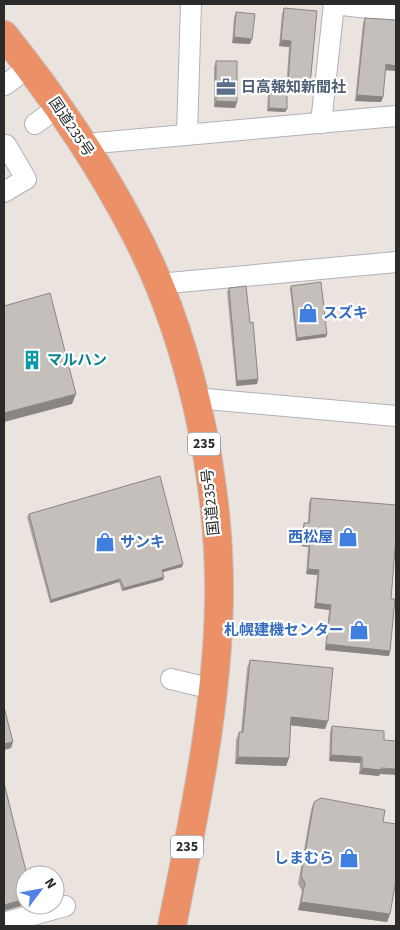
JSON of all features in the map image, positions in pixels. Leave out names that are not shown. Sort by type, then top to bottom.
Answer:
[{"type":"highway","name":"国道235号","points":[[4,35],[85,144],[134,230],[158,284],[195,398],[206,455],[216,548],[219,600],[212,689],[202,767],[172,926]]},
{"type":"street","points":[[187,135],[191,4]]},
{"type":"street","points":[[321,123],[334,4],[396,11]]},
{"type":"street","points":[[5,85],[29,67]]},
{"type":"street","points":[[35,124],[58,107]]},
{"type":"street","points":[[85,144],[396,116]]},
{"type":"street","points":[[4,192],[26,179],[6,146]]},
{"type":"street","points":[[158,284],[396,262]]},
{"type":"street","points":[[195,398],[396,416]]},
{"type":"street","points":[[171,679],[212,689]]},
{"type":"street","points":[[4,923],[33,915]]},
{"type":"building","points":[[284,8],[317,11],[310,85],[288,83],[291,41],[281,40]]},
{"type":"building","points":[[236,12],[255,14],[252,39],[234,37]]},
{"type":"building","points":[[365,18],[396,20],[396,66],[386,64],[383,97],[357,95]]},
{"type":"building","points":[[216,61],[237,61],[237,102],[216,101]]},
{"type":"building","points":[[269,90],[287,91],[287,109],[269,108]]},
{"type":"building","name":"スズキ","points":[[321,282],[327,334],[297,338],[291,286]]},
{"type":"building","points":[[246,286],[250,323],[253,322],[258,379],[237,381],[229,288]]},
{"type":"building","name":"マルハン","points":[[50,293],[76,394],[4,413],[4,306]]},
{"type":"building","name":"サンキ","points":[[160,476],[183,564],[162,570],[164,577],[124,588],[120,579],[51,600],[29,514]]},
{"type":"building","points":[[311,498],[396,505],[396,536],[391,599],[395,599],[390,651],[326,644],[331,605],[316,603],[319,570],[308,569],[310,542],[303,541],[304,523],[309,523]]},
{"type":"building","points":[[250,660],[333,668],[328,721],[291,717],[289,758],[238,757],[239,732],[243,732]]},
{"type":"building","points":[[4,707],[13,742],[4,744]]},
{"type":"building","points":[[332,726],[384,731],[384,740],[396,741],[396,769],[362,768],[362,757],[331,755]]},
{"type":"building","points":[[4,783],[24,865],[15,865],[15,902],[4,905]]},
{"type":"building","name":"しまむら","points":[[321,798],[385,810],[383,822],[396,824],[396,880],[390,914],[301,902],[305,883],[301,876],[314,802]]},
{"type":"place","name":"日高報知新聞社","points":[[226,87]]},
{"type":"place","name":"スズキ","points":[[308,313]]},
{"type":"place","name":"マルハン","points":[[32,360]]},
{"type":"place","name":"西松屋","points":[[348,537]]},
{"type":"place","name":"サンキ","points":[[105,542]]},
{"type":"place","name":"札幌建機センター","points":[[359,630]]},
{"type":"place","name":"しまむら","points":[[349,858]]}]
